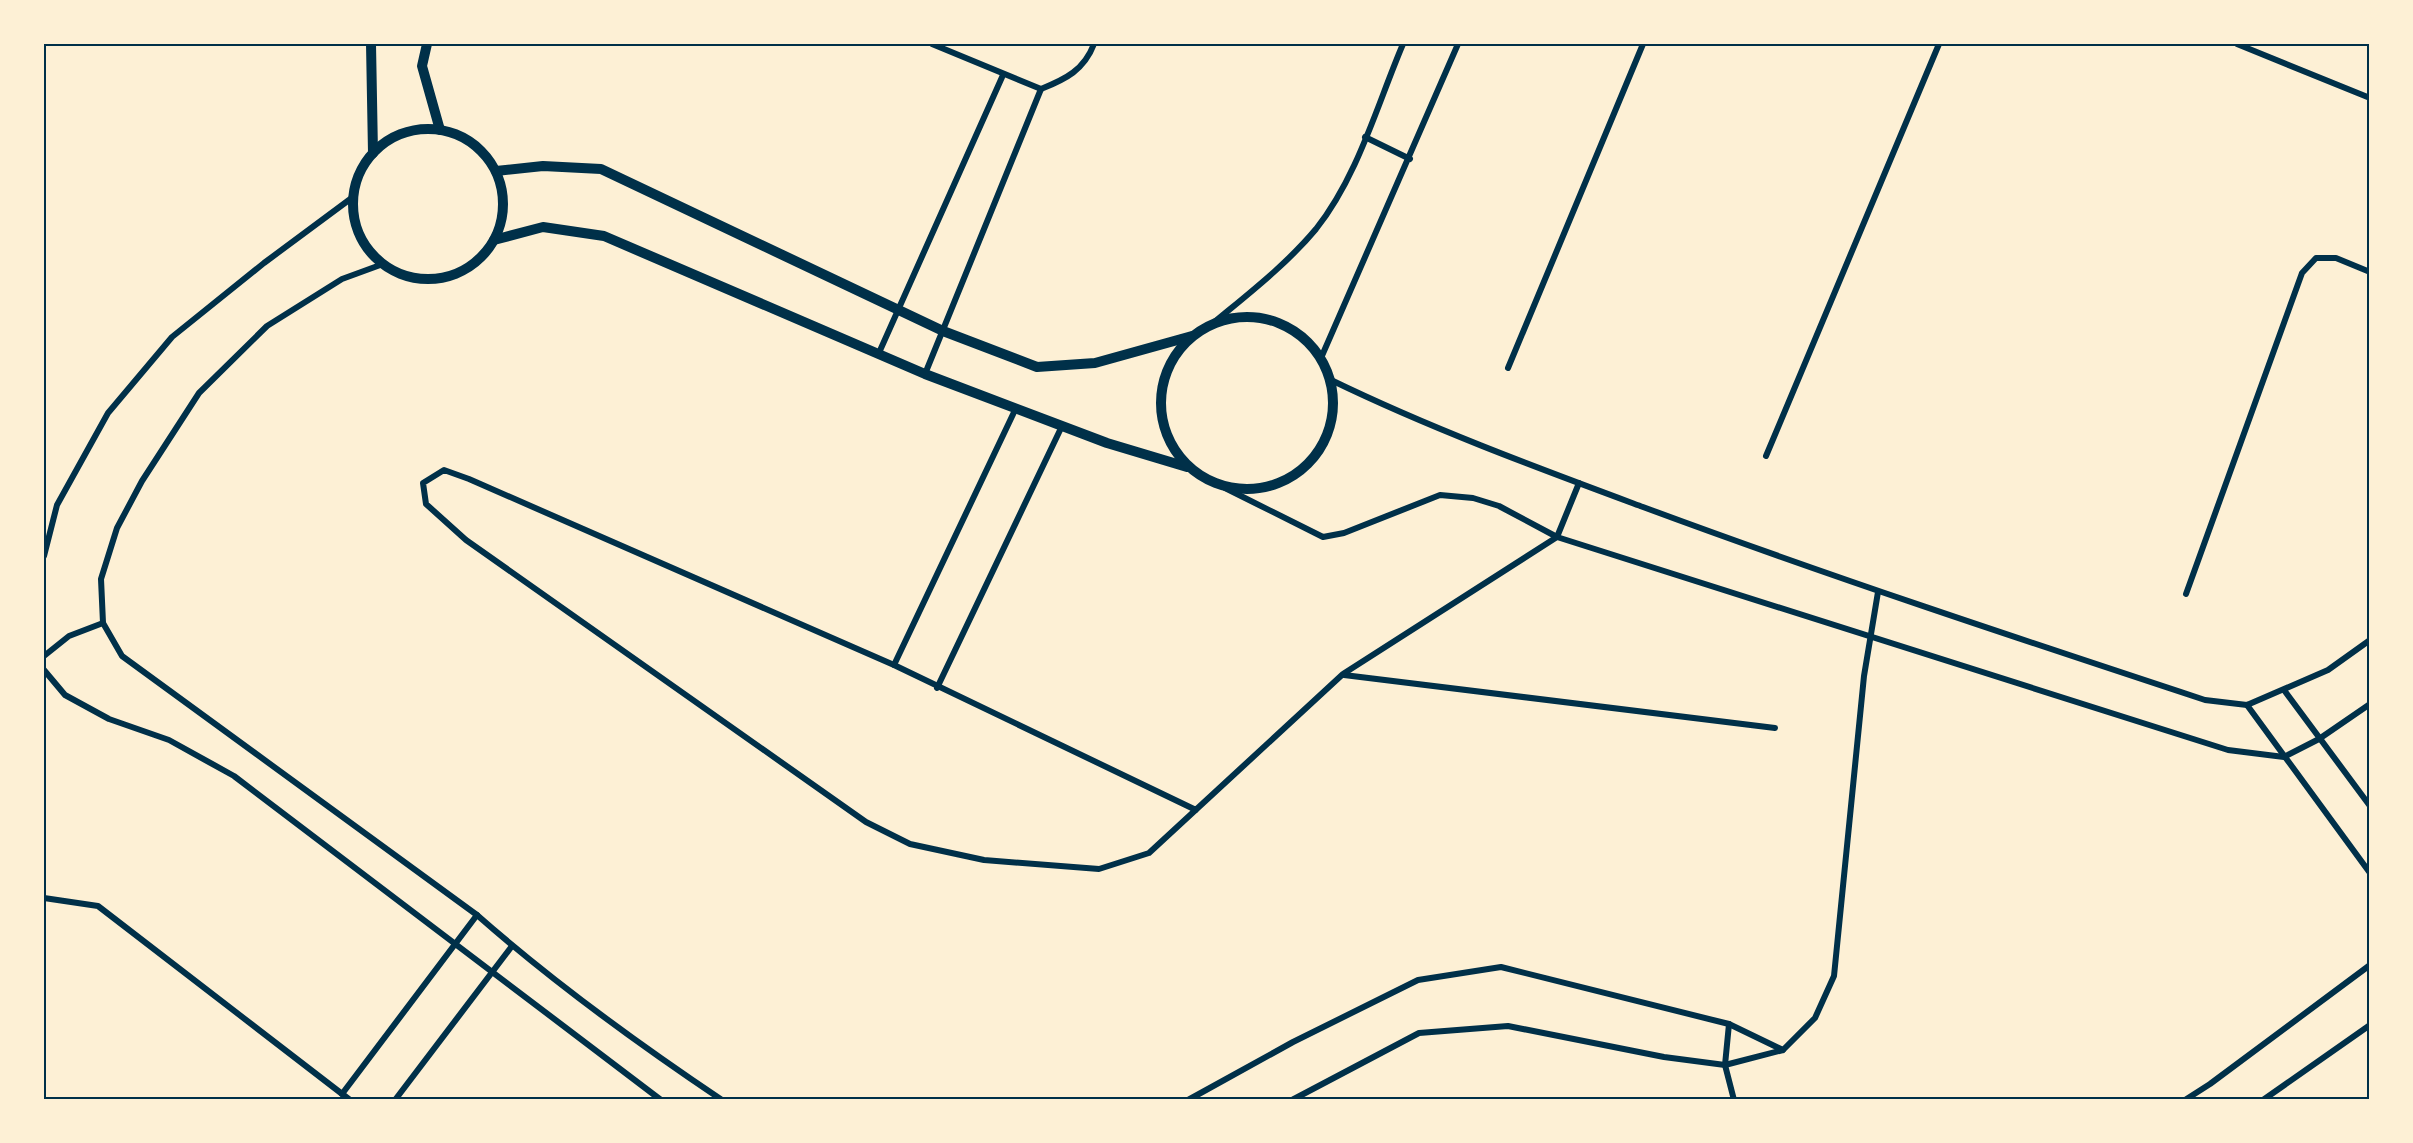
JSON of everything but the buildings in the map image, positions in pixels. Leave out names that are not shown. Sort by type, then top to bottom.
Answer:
[{"type":"street","points":[[371,44],[373,153]]},
{"type":"street","points":[[427,44],[422,66],[440,130]]},
{"type":"street","points":[[932,44],[1041,89],[1066,79],[1087,60],[1094,44]]},
{"type":"street","points":[[496,171],[543,166],[601,169],[943,331],[1037,367],[1095,363],[1192,336],[1212,324],[1271,275],[1316,229],[1342,189],[1403,44]]},
{"type":"street","points":[[1321,358],[1410,159],[1458,44]]},
{"type":"street","points":[[1508,368],[1643,44]]},
{"type":"street","points":[[1766,456],[1939,44]]},
{"type":"street","points":[[2237,44],[2370,98]]},
{"type":"street","points":[[878,355],[1003,75]]},
{"type":"street","points":[[925,374],[1041,89]]},
{"type":"street","points":[[415,130],[440,130],[462,137],[482,151],[496,171],[503,194],[502,218],[494,240],[478,261],[456,274],[431,280],[406,276],[383,264],[365,247],[355,223],[353,197],[360,173],[373,153],[393,138],[415,130]]},
{"type":"street","points":[[1365,137],[1410,159]]},
{"type":"street","points":[[44,556],[57,505],[108,412],[172,337],[264,263],[353,197]]},
{"type":"street","points":[[494,240],[543,227],[604,236],[925,374],[1062,426],[1187,467],[1323,537],[1344,533],[1440,495],[1473,498],[1499,506],[1557,537],[2228,750],[2284,757],[2319,739],[2370,704]]},
{"type":"street","points":[[2186,594],[2302,273],[2316,258],[2336,258],[2370,272]]},
{"type":"street","points":[[383,264],[342,279],[267,326],[199,393],[142,481],[117,528],[101,579],[103,623],[122,656],[477,915],[512,946],[663,1060],[722,1100]]},
{"type":"street","points":[[1212,324],[1236,317],[1266,318],[1295,331],[1321,358],[1331,380],[1333,412],[1322,448],[1294,476],[1259,489],[1225,488]]},
{"type":"street","points":[[1187,467],[1171,446],[1163,426],[1160,402],[1169,366],[1192,336]]},
{"type":"street","points":[[1331,380],[1402,413],[1579,483],[1878,592],[2205,700],[2247,705],[2328,670],[2370,640]]},
{"type":"street","points":[[894,665],[1016,408]]},
{"type":"street","points":[[937,688],[1062,426]]},
{"type":"street","points":[[1196,810],[937,688],[894,665],[469,479],[444,470],[423,483],[426,504],[466,540],[866,822],[910,844],[984,860],[1099,869],[1149,853],[1196,810],[1343,675],[1557,537],[1579,483]]},
{"type":"street","points":[[1292,1100],[1419,1033],[1508,1026],[1664,1057],[1725,1065],[1783,1050],[1815,1018],[1834,976],[1864,676],[1878,592]]},
{"type":"street","points":[[44,656],[69,636],[103,623]]},
{"type":"street","points":[[44,670],[65,695],[109,719],[169,740],[234,776],[661,1100]]},
{"type":"street","points":[[1343,675],[1775,728]]},
{"type":"street","points":[[2284,690],[2370,807]]},
{"type":"street","points":[[2247,705],[2370,873]]},
{"type":"street","points":[[44,898],[98,906],[350,1100]]},
{"type":"street","points":[[342,1094],[477,915]]},
{"type":"street","points":[[395,1100],[512,946]]},
{"type":"street","points":[[2185,1100],[2210,1084],[2370,965]]},
{"type":"street","points":[[1188,1100],[1293,1042],[1418,980],[1501,967],[1729,1024],[1783,1050]]},
{"type":"street","points":[[1729,1024],[1725,1065],[1734,1100]]},
{"type":"street","points":[[2262,1100],[2370,1025]]}]
